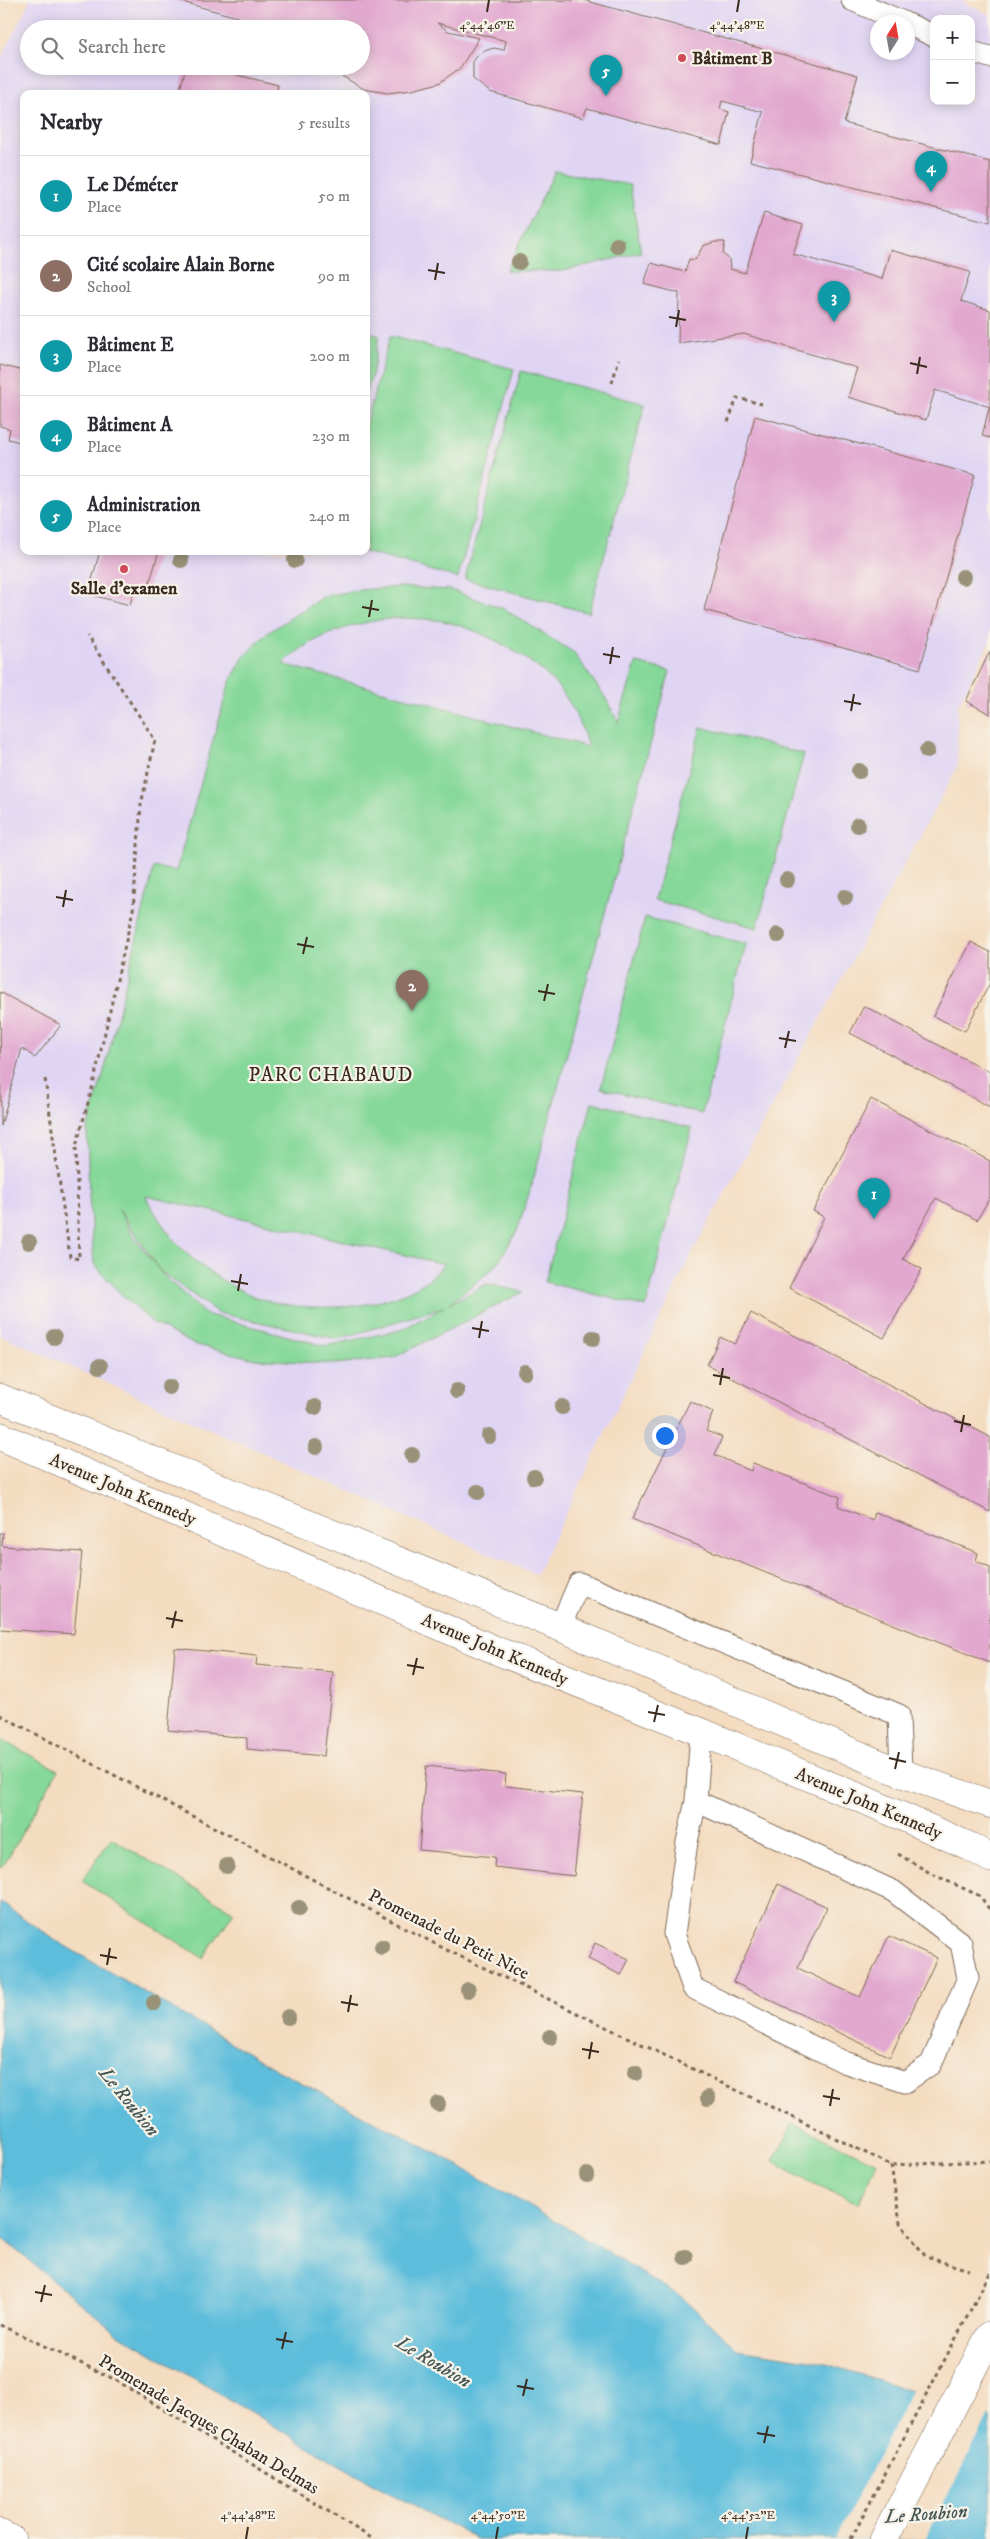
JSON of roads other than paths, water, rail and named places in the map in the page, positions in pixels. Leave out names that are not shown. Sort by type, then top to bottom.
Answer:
[{"type":"main road","points":[[0,1398],[560,1628],[901,1773],[990,1804]]},
{"type":"main road","name":"Avenue John Kennedy","points":[[0,1436],[500,1652],[702,1732],[969,1846],[990,1858]]},
{"type":"main road","points":[[884,2539],[990,2335]]},
{"type":"main road","points":[[0,2534],[12,2539]]},
{"type":"lane","points":[[852,0],[887,15]]},
{"type":"lane","points":[[915,27],[930,34]]},
{"type":"lane","points":[[975,53],[990,57]]},
{"type":"lane","points":[[560,1628],[579,1583],[899,1715],[901,1773]]},
{"type":"lane","points":[[696,1801],[893,1891],[961,1943],[968,1978],[931,2064],[905,2082],[844,2062],[693,1988],[674,1934],[687,1842],[696,1801],[702,1732]]},
{"type":"water","name":"Le Roubion","points":[[0,1902],[55,1940],[277,2070],[441,2156],[566,2227],[683,2298],[737,2349],[816,2361],[879,2380],[990,2418],[990,2539],[477,2539],[372,2484],[117,2333],[0,2237]]},
{"type":"place","name":"Bâtiment B","points":[[682,58]]},
{"type":"place","name":"Administration","points":[[606,96]]},
{"type":"place","name":"Bâtiment A","points":[[931,192]]},
{"type":"place","name":"Bâtiment E","points":[[834,322]]},
{"type":"place","name":"Salle d'examen","points":[[124,569]]},
{"type":"place","name":"Cité scolaire Alain Borne","points":[[412,1011]]},
{"type":"place","name":"Le Déméter","points":[[874,1219]]},
{"type":"district","name":"PARC CHABAUD","points":[[331,1074]]}]
